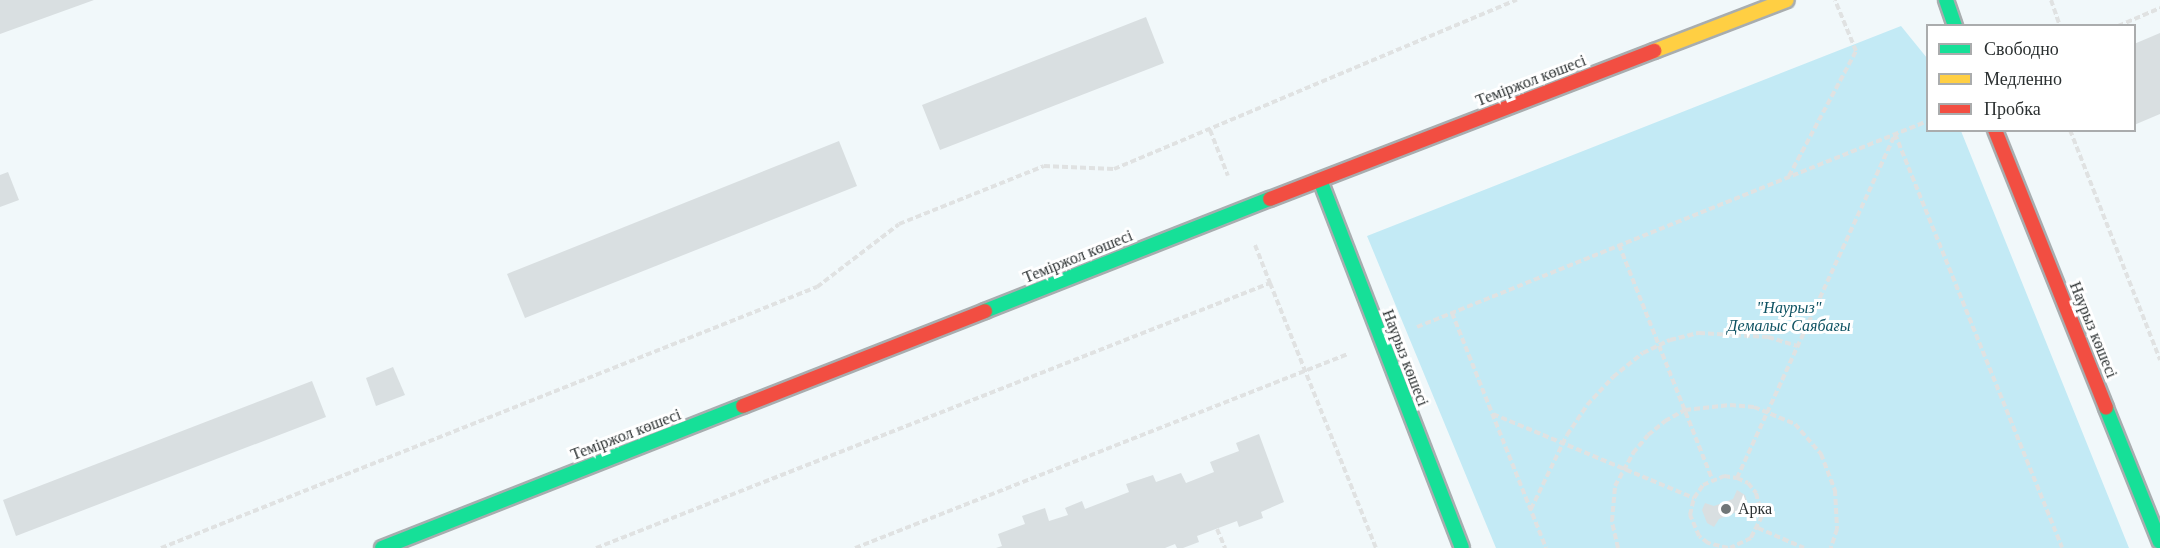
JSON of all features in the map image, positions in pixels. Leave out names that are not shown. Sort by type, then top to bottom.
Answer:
[{"type":"street","name":"Теміржол көшесі","points":[[382,548],[1320,180],[1787,0]]},
{"type":"street","points":[[1946,0],[1955,24]]},
{"type":"street","name":"Наурыз көшесі","points":[[1996,132],[2160,542]]},
{"type":"street","name":"Наурыз көшесі","points":[[1320,180],[1462,548]]},
{"type":"path","points":[[161,548],[817,287],[899,224],[1044,166],[1114,170],[1517,0]]},
{"type":"path","points":[[1789,177],[1856,51],[1835,0]]},
{"type":"path","points":[[2050,0],[2059,24]]},
{"type":"path","points":[[2123,24],[2160,9]]},
{"type":"path","points":[[2071,132],[2160,360]]},
{"type":"path","points":[[1737,478],[1895,134],[2062,548]]},
{"type":"path","points":[[1619,245],[1713,479]]},
{"type":"path","points":[[596,548],[1270,283],[1376,548]]},
{"type":"path","points":[[1452,313],[1546,548]]},
{"type":"path","points":[[1531,509],[1563,444],[1587,405],[1613,377],[1643,353],[1659,345],[1700,333],[1738,333],[1768,337],[1798,346]]},
{"type":"path","points":[[1618,548],[1612,521],[1615,486],[1648,435],[1665,421],[1685,410],[1730,405],[1768,411],[1795,424],[1821,454],[1835,490],[1837,529],[1831,548]]},
{"type":"path","points":[[1492,414],[1694,498]]},
{"type":"path","points":[[1724,476],[1737,478],[1748,483],[1759,498],[1762,516],[1758,528],[1741,546],[1713,547],[1699,536],[1693,526],[1690,515],[1694,498],[1703,485],[1713,479],[1724,476]]},
{"type":"path","points":[[1758,528],[1804,548]]},
{"type":"path","points":[[1217,529],[1225,548]]},
{"type":"green space","name":"\"Наурыз\" Демалыс Саябағы","points":[[1901,26],[1926,57],[1926,132],[1961,132],[2129,548],[1496,548],[1367,236]]},
{"type":"building","points":[[0,0],[94,0],[0,34]]},
{"type":"building","points":[[1146,17],[1164,63],[940,150],[922,105]]},
{"type":"building","points":[[2160,33],[2160,114],[2136,124],[2136,43]]},
{"type":"building","points":[[839,141],[857,186],[525,318],[507,274]]},
{"type":"building","points":[[8,172],[19,200],[0,207],[0,175]]},
{"type":"building","points":[[393,367],[405,395],[376,406],[366,378]]},
{"type":"building","points":[[312,381],[326,417],[16,536],[3,500]]},
{"type":"building","points":[[1259,434],[1284,502],[1261,512],[1263,518],[1239,527],[1237,521],[1197,536],[1199,542],[1183,548],[1177,548],[1175,544],[1165,548],[996,548],[1002,546],[998,534],[1025,524],[1022,516],[1045,508],[1049,521],[1068,515],[1065,508],[1082,501],[1085,509],[1129,492],[1126,484],[1153,475],[1156,482],[1181,473],[1186,483],[1214,472],[1210,462],[1239,451],[1236,443]]},
{"type":"building","name":"Арка","points":[[1737,490],[1745,495],[1749,507],[1746,516],[1737,512],[1719,519],[1714,527],[1707,523],[1702,510],[1705,503],[1714,506],[1733,499]]},
{"type":"traffic: fast","points":[[1946,0],[1954,24]]},
{"type":"traffic: fast","points":[[1320,180],[1462,548]]},
{"type":"traffic: fast","points":[[985,311],[1270,199]]},
{"type":"traffic: fast","points":[[382,548],[743,406]]},
{"type":"traffic: fast","points":[[2106,408],[2160,542]]},
{"type":"traffic: slow","points":[[1654,51],[1787,0]]},
{"type":"traffic: jam","points":[[1270,199],[1654,51]]},
{"type":"traffic: jam","points":[[1996,132],[2106,408]]},
{"type":"traffic: jam","points":[[743,406],[985,311]]},
{"type":"place","name":"Арка","points":[[1726,509]]}]
